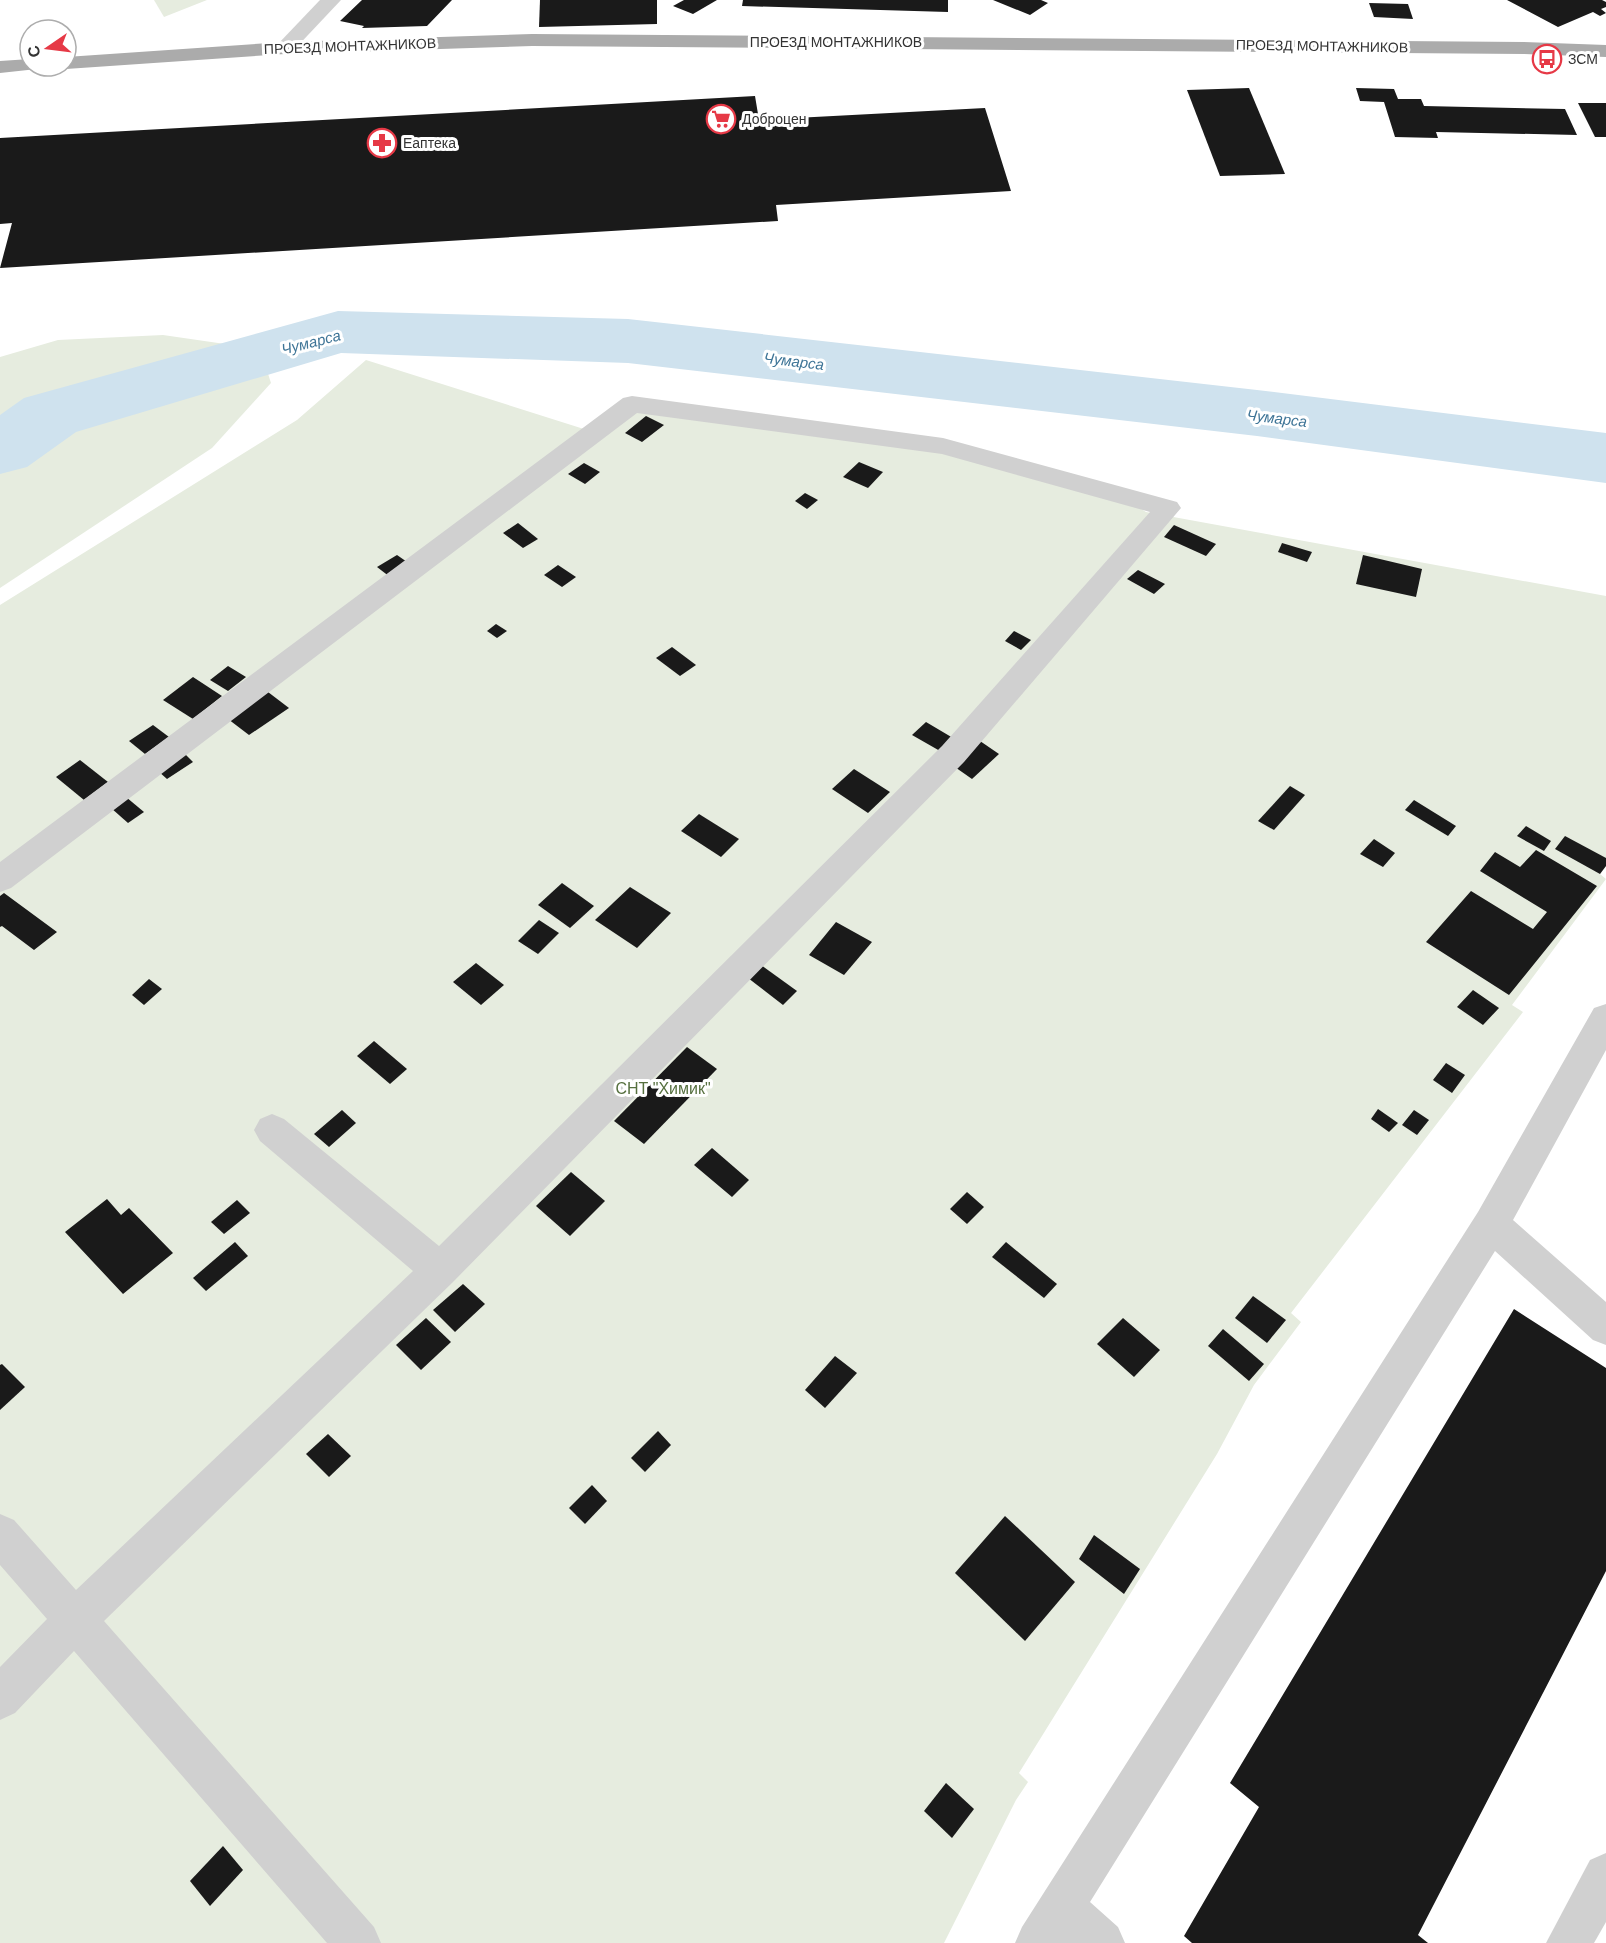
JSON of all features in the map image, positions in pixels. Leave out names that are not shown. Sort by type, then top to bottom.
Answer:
[{"type":"main road","name":"ПРОЕЗД МОНТАЖНИКОВ","points":[[78,62],[285,48],[532,40],[1524,48],[1606,51]]},
{"type":"main road","points":[[0,67],[18,66]]},
{"type":"street","points":[[285,48],[331,0]]},
{"type":"street","points":[[0,879],[632,404],[943,446],[1168,508],[953,754],[440,1270],[74,1621],[0,1698]]},
{"type":"street","points":[[1102,1943],[1050,1925],[1491,1224],[1606,1018]]},
{"type":"street","points":[[272,1130],[440,1270]]},
{"type":"street","points":[[1491,1224],[1606,1327]]},
{"type":"street","points":[[0,1533],[74,1621],[358,1943]]},
{"type":"street","points":[[1569,1943],[1606,1876]]},
{"type":"green space","points":[[154,0],[207,0],[164,17]]},
{"type":"green space","points":[[163,335],[260,349],[271,383],[212,448],[0,588],[0,357],[58,340]]},
{"type":"green space","name":"СНТ \"Химик\"","points":[[366,360],[587,430],[619,406],[963,456],[1125,499],[1146,512],[1606,596],[1606,866],[1600,874],[1606,879],[1512,1005],[1523,1012],[1291,1313],[1301,1322],[1254,1385],[1217,1454],[1019,1773],[1028,1782],[1016,1800],[944,1943],[0,1943],[0,605],[297,420]]},
{"type":"building","points":[[362,0],[452,0],[427,26],[362,28],[364,26],[340,21]]},
{"type":"building","points":[[540,0],[657,0],[657,24],[539,27]]},
{"type":"building","points":[[684,0],[717,0],[693,14],[673,6]]},
{"type":"building","points":[[743,0],[948,0],[948,12],[742,6]]},
{"type":"building","points":[[993,0],[1041,0],[1048,3],[1030,15]]},
{"type":"building","points":[[1507,0],[1602,0],[1606,2],[1606,7],[1601,9],[1606,13],[1600,16],[1593,12],[1558,27]]},
{"type":"building","points":[[1369,3],[1408,4],[1413,19],[1374,17]]},
{"type":"building","points":[[1249,88],[1285,174],[1220,176],[1187,90]]},
{"type":"building","points":[[1356,88],[1394,89],[1398,99],[1421,99],[1424,106],[1565,109],[1577,135],[1436,132],[1438,138],[1395,137],[1384,102],[1360,101]]},
{"type":"building","points":[[755,96],[759,120],[985,108],[1011,191],[776,205],[778,221],[0,268],[12,223],[0,224],[0,138]]},
{"type":"building","points":[[1578,103],[1606,103],[1606,137],[1595,137]]},
{"type":"building","points":[[646,416],[664,425],[642,442],[625,433]]},
{"type":"building","points":[[859,462],[883,472],[868,488],[843,477]]},
{"type":"building","points":[[584,463],[600,472],[585,484],[568,474]]},
{"type":"building","points":[[805,493],[818,500],[807,509],[795,501]]},
{"type":"building","points":[[518,523],[538,539],[523,548],[503,533]]},
{"type":"building","points":[[1174,525],[1216,544],[1206,556],[1164,537]]},
{"type":"building","points":[[1282,543],[1312,552],[1307,562],[1278,552]]},
{"type":"building","points":[[397,555],[410,564],[390,577],[377,567]]},
{"type":"building","points":[[1363,555],[1422,569],[1416,597],[1356,584]]},
{"type":"building","points":[[558,565],[576,577],[562,587],[544,575]]},
{"type":"building","points":[[1138,570],[1165,584],[1154,594],[1127,579]]},
{"type":"building","points":[[496,624],[507,631],[497,638],[487,631]]},
{"type":"building","points":[[1014,631],[1031,640],[1021,650],[1005,641]]},
{"type":"building","points":[[672,647],[696,665],[680,676],[656,658]]},
{"type":"building","points":[[228,666],[246,677],[228,691],[210,680]]},
{"type":"building","points":[[193,677],[222,696],[193,719],[163,700]]},
{"type":"building","points":[[268,692],[289,708],[249,735],[228,719]]},
{"type":"building","points":[[926,722],[953,738],[940,751],[912,735]]},
{"type":"building","points":[[153,725],[169,737],[145,754],[129,741]]},
{"type":"building","points":[[980,741],[999,754],[972,779],[952,765]]},
{"type":"building","points":[[185,754],[193,762],[167,779],[158,771]]},
{"type":"building","points":[[80,760],[108,782],[84,800],[56,777]]},
{"type":"building","points":[[854,769],[890,792],[868,813],[832,789]]},
{"type":"building","points":[[1290,786],[1305,795],[1274,830],[1258,821]]},
{"type":"building","points":[[126,797],[144,812],[128,823],[111,808]]},
{"type":"building","points":[[1414,800],[1456,826],[1448,836],[1405,810]]},
{"type":"building","points":[[699,814],[739,839],[721,857],[681,831]]},
{"type":"building","points":[[1526,826],[1551,841],[1544,851],[1517,836]]},
{"type":"building","points":[[1565,836],[1606,858],[1606,866],[1600,874],[1555,849]]},
{"type":"building","points":[[1374,839],[1395,853],[1383,867],[1360,854]]},
{"type":"building","points":[[1536,850],[1597,886],[1509,995],[1426,942],[1471,891],[1533,929],[1547,912],[1480,871],[1495,852],[1520,867]]},
{"type":"building","points":[[562,883],[594,906],[570,928],[538,905]]},
{"type":"building","points":[[630,887],[671,913],[637,948],[595,920]]},
{"type":"building","points":[[4,893],[57,932],[34,950],[2,926],[0,927],[0,896]]},
{"type":"building","points":[[539,920],[559,933],[538,954],[518,941]]},
{"type":"building","points":[[836,922],[872,942],[844,975],[809,955]]},
{"type":"building","points":[[476,963],[504,985],[481,1005],[453,982]]},
{"type":"building","points":[[761,965],[797,991],[783,1005],[748,978]]},
{"type":"building","points":[[149,979],[162,989],[144,1005],[132,995]]},
{"type":"building","points":[[1473,990],[1499,1008],[1483,1025],[1457,1007]]},
{"type":"building","points":[[374,1041],[407,1069],[390,1084],[357,1056]]},
{"type":"building","points":[[687,1047],[717,1069],[644,1144],[614,1121]]},
{"type":"building","points":[[1446,1063],[1465,1075],[1452,1093],[1433,1080]]},
{"type":"building","points":[[1378,1109],[1398,1123],[1389,1132],[1371,1119]]},
{"type":"building","points":[[342,1110],[356,1123],[329,1147],[314,1134]]},
{"type":"building","points":[[1414,1110],[1429,1120],[1417,1135],[1402,1125]]},
{"type":"building","points":[[712,1148],[749,1180],[732,1197],[694,1165]]},
{"type":"building","points":[[571,1172],[605,1201],[570,1236],[536,1206]]},
{"type":"building","points":[[967,1192],[984,1207],[967,1224],[950,1209]]},
{"type":"building","points":[[107,1199],[121,1215],[129,1208],[173,1253],[123,1294],[65,1232]]},
{"type":"building","points":[[237,1200],[250,1213],[224,1234],[211,1222]]},
{"type":"building","points":[[235,1242],[248,1256],[206,1291],[193,1278]]},
{"type":"building","points":[[1006,1242],[1057,1284],[1044,1298],[992,1257]]},
{"type":"building","points":[[463,1284],[485,1304],[455,1332],[433,1310]]},
{"type":"building","points":[[1253,1296],[1286,1320],[1267,1343],[1235,1318]]},
{"type":"building","points":[[1514,1309],[1606,1368],[1606,1571],[1418,1935],[1428,1943],[1192,1943],[1184,1936],[1259,1807],[1230,1783]]},
{"type":"building","points":[[426,1318],[451,1342],[421,1370],[396,1345]]},
{"type":"building","points":[[1123,1318],[1160,1350],[1134,1377],[1097,1344]]},
{"type":"building","points":[[1223,1329],[1264,1364],[1249,1381],[1208,1346]]},
{"type":"building","points":[[835,1356],[857,1373],[825,1408],[805,1390]]},
{"type":"building","points":[[2,1364],[25,1387],[0,1410],[0,1365]]},
{"type":"building","points":[[658,1431],[671,1445],[645,1472],[631,1458]]},
{"type":"building","points":[[328,1434],[351,1456],[329,1477],[306,1454]]},
{"type":"building","points":[[592,1485],[607,1501],[585,1524],[569,1508]]},
{"type":"building","points":[[1005,1516],[1075,1582],[1025,1641],[955,1573]]},
{"type":"building","points":[[1094,1535],[1140,1569],[1124,1594],[1079,1559]]},
{"type":"building","points":[[946,1783],[974,1809],[952,1838],[924,1811]]},
{"type":"building","points":[[223,1846],[243,1870],[210,1906],[190,1881]]},
{"type":"waterway","name":"Чумарса","points":[[0,450],[50,415],[338,332],[628,341],[1257,413],[1606,458]]},
{"type":"place","name":"ЗСМ","points":[[1547,59]]},
{"type":"place","name":"Доброцен","points":[[721,119]]},
{"type":"place","name":"Еаптека","points":[[382,143]]}]
